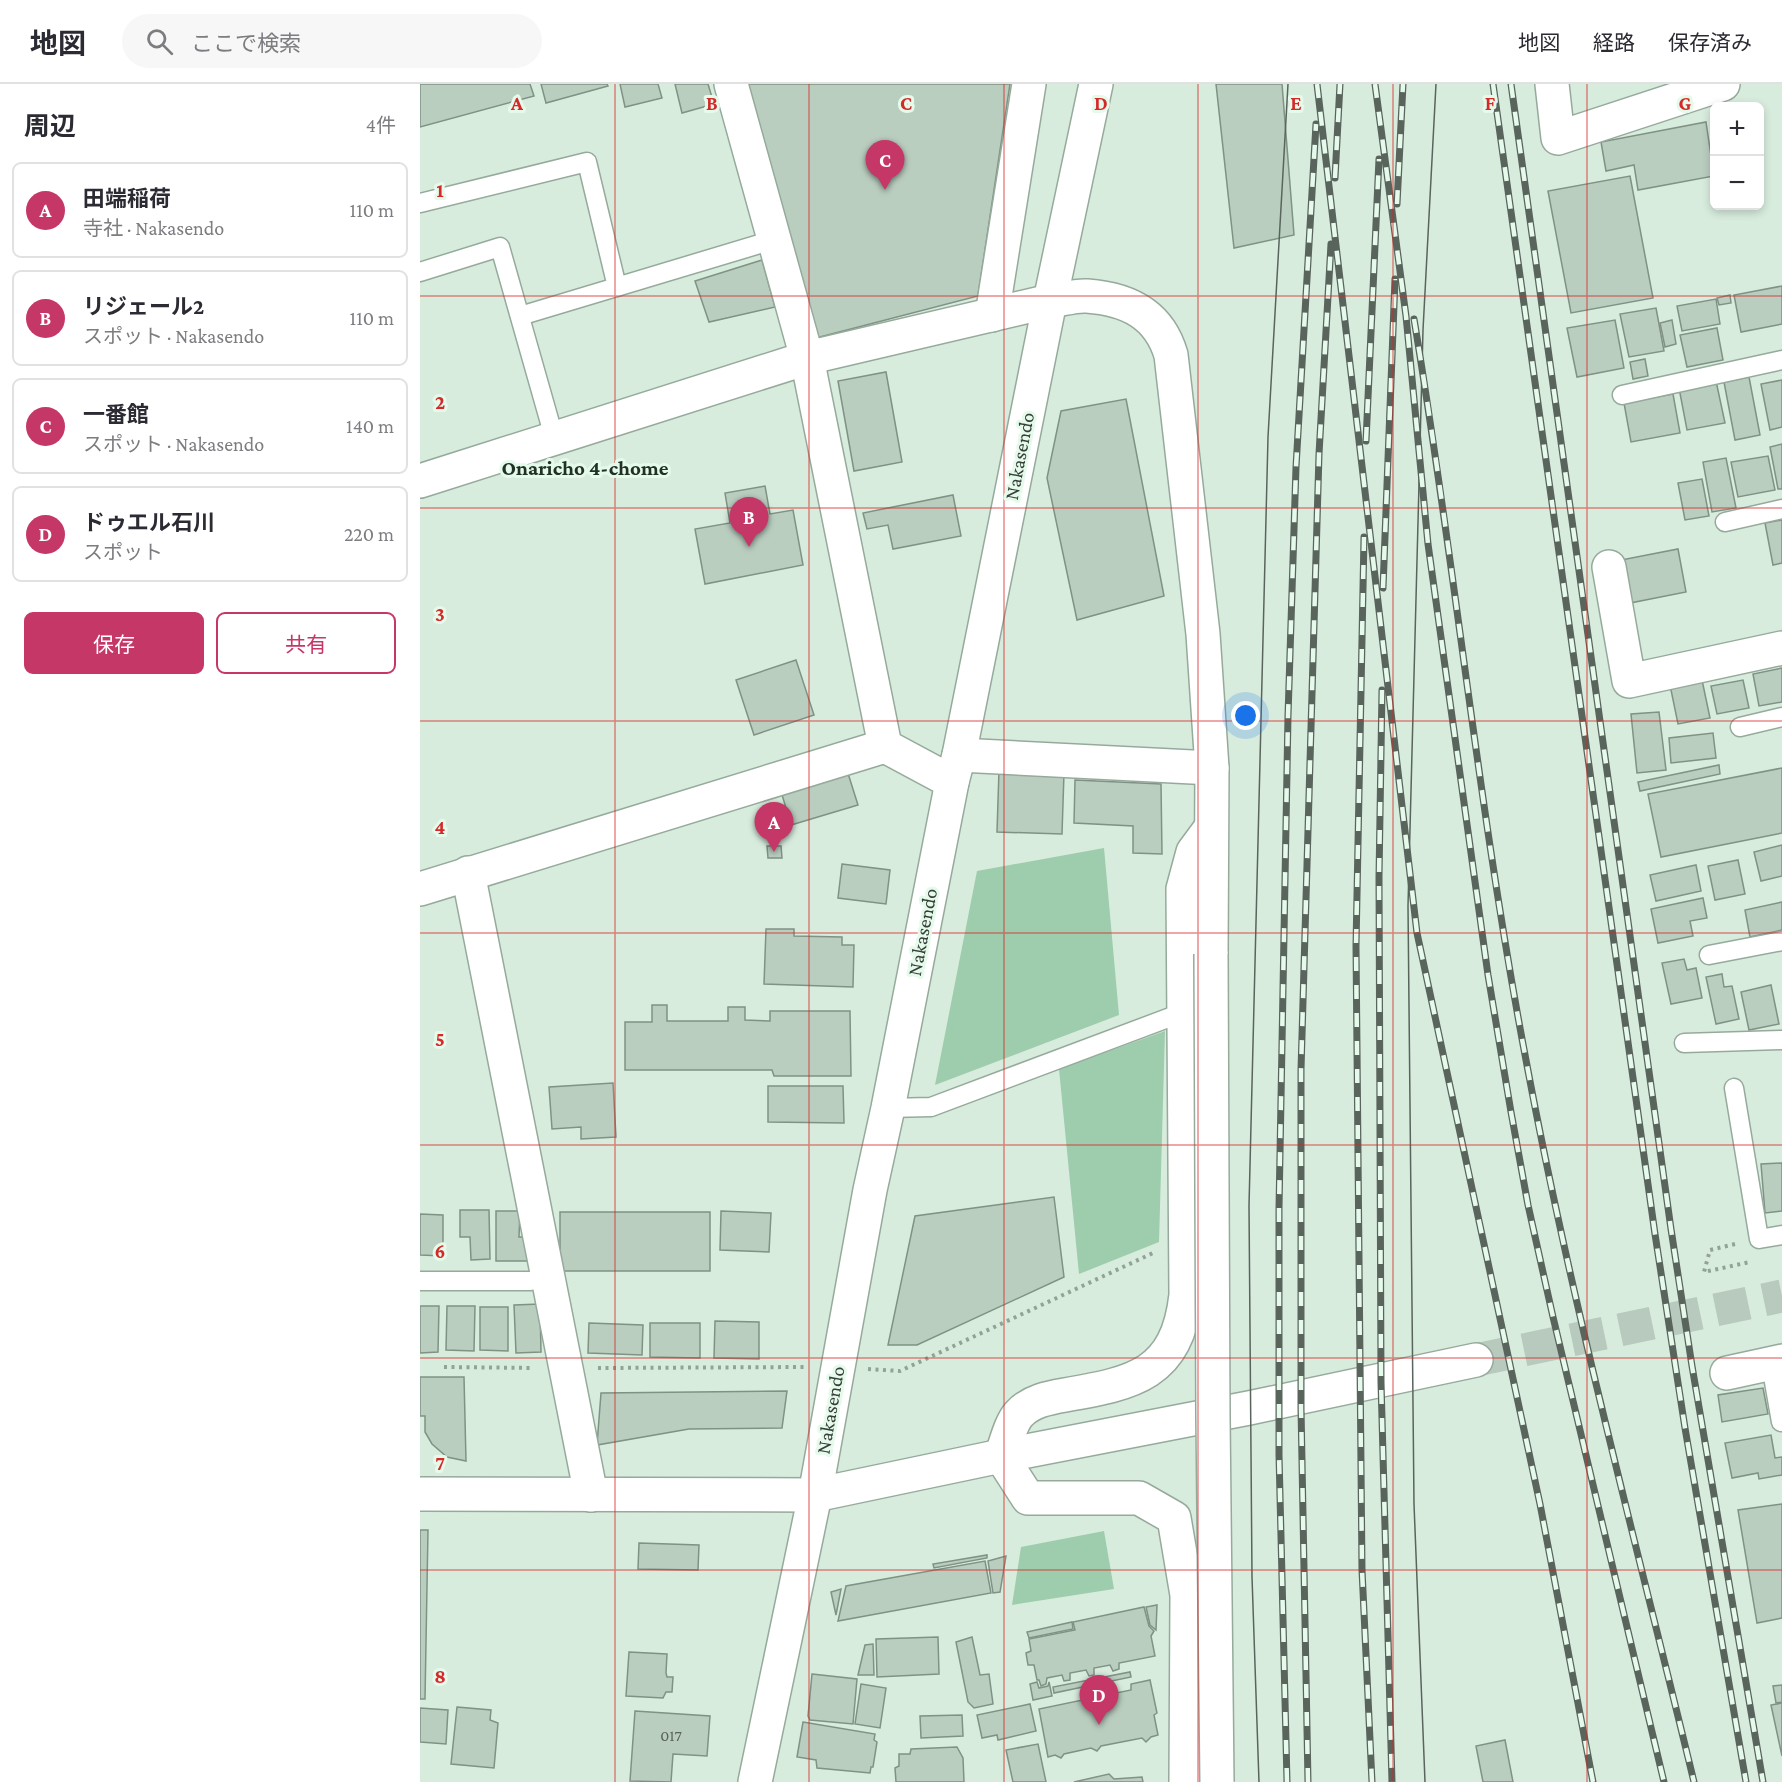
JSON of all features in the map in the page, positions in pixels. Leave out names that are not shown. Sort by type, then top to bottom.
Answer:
[{"type":"main road","points":[[731,84],[807,358],[885,746]]},
{"type":"main road","points":[[992,315],[1029,84]]},
{"type":"main road","name":"Nakasendo","points":[[755,1782],[815,1495],[870,1190],[1096,84]]},
{"type":"main road","points":[[1552,84],[1558,138],[1723,84]]},
{"type":"main road","points":[[420,481],[807,358],[1050,301],[1085,296],[1113,301],[1146,314],[1157,324],[1166,338],[1171,355],[1201,623],[1212,768],[1210,829],[1217,1782]]},
{"type":"main road","points":[[1609,567],[1629,681],[1782,648]]},
{"type":"main road","points":[[420,889],[885,746],[955,768],[1212,768]]},
{"type":"main road","points":[[1001,1456],[1017,1415],[1030,1404],[1048,1398],[1100,1390],[1147,1373],[1159,1361],[1178,1332],[1184,1315],[1186,1238],[1183,889],[1193,852],[1210,829]]},
{"type":"main road","points":[[468,873],[540,1281],[566,1369],[591,1495]]},
{"type":"main road","points":[[420,1494],[815,1495],[1476,1360]]},
{"type":"main road","points":[[1727,1373],[1776,1363]]},
{"type":"main road","points":[[1001,1456],[1028,1498],[1138,1498],[1174,1518],[1187,1595],[1186,1782]]},
{"type":"lane","points":[[420,203],[586,162],[616,287]]},
{"type":"lane","points":[[520,316],[774,240]]},
{"type":"lane","points":[[420,272],[500,247],[554,437]]},
{"type":"lane","points":[[1622,395],[1782,360]]},
{"type":"lane","points":[[1725,522],[1782,509]]},
{"type":"lane","points":[[1740,727],[1782,717]]},
{"type":"lane","points":[[1708,955],[1782,941]]},
{"type":"lane","points":[[888,1108],[932,1107],[1184,1012]]},
{"type":"lane","points":[[1684,1043],[1782,1040]]},
{"type":"lane","points":[[1734,1088],[1759,1239],[1782,1235]]},
{"type":"lane","points":[[420,1281],[540,1281]]},
{"type":"lane","points":[[1776,1363],[1781,1422]]},
{"type":"path","points":[[444,1367],[566,1369],[838,1367],[900,1371],[1186,1238]]},
{"type":"path","points":[[1717,1269],[1704,1272],[1710,1250],[1759,1239]]},
{"type":"green space","points":[[1104,848],[1119,1015],[935,1085],[977,871]]},
{"type":"green space","points":[[1165,1031],[1159,1242],[1079,1274],[1059,1069]]},
{"type":"green space","points":[[1104,1531],[1114,1589],[1012,1605],[1021,1547]]},
{"type":"building","points":[[420,84],[530,84],[534,96],[420,127]]},
{"type":"building","points":[[541,84],[607,84],[608,86],[546,103]]},
{"type":"building","points":[[620,84],[658,84],[662,98],[625,107]]},
{"type":"building","points":[[675,84],[708,84],[714,104],[682,113]]},
{"type":"building","points":[[748,84],[1010,84],[978,296],[816,338]]},
{"type":"building","points":[[1216,84],[1282,84],[1294,235],[1234,248]]},
{"type":"building","points":[[1706,122],[1710,149],[1710,177],[1638,190],[1634,165],[1606,171],[1601,142]]},
{"type":"building","points":[[1630,176],[1653,298],[1571,313],[1548,191]]},
{"type":"building","points":[[762,260],[775,307],[709,322],[695,281]]},
{"type":"building","points":[[1782,286],[1782,324],[1741,332],[1734,295]]},
{"type":"building","points":[[1730,295],[1731,303],[1719,305],[1717,298]]},
{"type":"building","points":[[1716,299],[1720,324],[1682,331],[1677,306]]},
{"type":"building","points":[[1656,308],[1664,351],[1629,357],[1620,314]]},
{"type":"building","points":[[1615,320],[1624,368],[1577,377],[1567,328]]},
{"type":"building","points":[[1672,320],[1676,344],[1665,347],[1660,323]]},
{"type":"building","points":[[1717,328],[1723,360],[1687,367],[1680,335]]},
{"type":"building","points":[[1645,359],[1648,376],[1633,379],[1630,362]]},
{"type":"building","points":[[886,372],[902,462],[854,471],[838,381]]},
{"type":"building","points":[[1749,377],[1760,435],[1735,440],[1724,382]]},
{"type":"building","points":[[1782,380],[1782,427],[1770,430],[1761,384]]},
{"type":"building","points":[[1716,381],[1725,423],[1687,430],[1679,388]]},
{"type":"building","points":[[1673,394],[1680,433],[1631,442],[1624,403]]},
{"type":"building","points":[[1126,399],[1164,596],[1077,620],[1047,478],[1061,411]]},
{"type":"building","points":[[1782,444],[1782,489],[1778,489],[1770,447]]},
{"type":"building","points":[[1768,456],[1775,490],[1738,497],[1731,462]]},
{"type":"building","points":[[1726,458],[1736,508],[1712,512],[1703,462]]},
{"type":"building","points":[[1702,479],[1709,516],[1685,520],[1678,483]]},
{"type":"building","points":[[765,486],[770,514],[793,510],[803,565],[705,584],[695,529],[730,523],[725,493]]},
{"type":"building","points":[[953,495],[961,536],[893,549],[888,525],[867,529],[863,513]]},
{"type":"building","points":[[1782,520],[1782,563],[1773,565],[1765,523]]},
{"type":"building","points":[[1678,549],[1686,592],[1630,603],[1621,560]]},
{"type":"building","points":[[796,660],[814,715],[754,735],[736,680]]},
{"type":"building","points":[[1782,668],[1782,702],[1759,706],[1753,674]]},
{"type":"building","points":[[1702,680],[1710,718],[1678,724],[1670,685]]},
{"type":"building","points":[[1743,680],[1749,708],[1717,714],[1711,686]]},
{"type":"building","points":[[1659,712],[1666,770],[1637,773],[1631,714]]},
{"type":"building","points":[[1713,733],[1716,758],[1671,763],[1669,738]]},
{"type":"building","points":[[1719,765],[1720,774],[1640,791],[1638,782]]},
{"type":"building","points":[[846,767],[858,805],[791,825],[780,788]]},
{"type":"building","points":[[1782,768],[1782,833],[1661,857],[1648,794]]},
{"type":"building","points":[[999,770],[1064,773],[1062,834],[997,832]]},
{"type":"building","points":[[1075,780],[1161,784],[1162,854],[1133,853],[1133,826],[1074,823]]},
{"type":"building","points":[[1782,845],[1782,876],[1761,881],[1754,852]]},
{"type":"building","points":[[767,846],[781,846],[782,858],[768,858]]},
{"type":"building","points":[[1738,860],[1745,894],[1715,900],[1708,866]]},
{"type":"building","points":[[842,864],[890,870],[886,904],[838,898]]},
{"type":"building","points":[[1696,865],[1701,891],[1656,901],[1650,875]]},
{"type":"building","points":[[1703,898],[1707,918],[1690,921],[1693,936],[1658,943],[1651,909]]},
{"type":"building","points":[[1782,902],[1782,930],[1750,937],[1745,910]]},
{"type":"building","points":[[766,929],[794,929],[794,936],[842,937],[842,945],[854,945],[853,987],[764,984]]},
{"type":"building","points":[[1684,959],[1687,970],[1696,968],[1702,998],[1671,1004],[1662,963]]},
{"type":"building","points":[[1722,974],[1724,987],[1732,986],[1739,1019],[1716,1024],[1706,977]]},
{"type":"building","points":[[1771,985],[1779,1024],[1749,1030],[1741,992]]},
{"type":"building","points":[[652,1005],[667,1005],[667,1021],[728,1021],[728,1007],[745,1007],[745,1020],[770,1021],[770,1011],[850,1011],[851,1076],[774,1076],[772,1070],[625,1070],[625,1022],[652,1022]]},
{"type":"building","points":[[613,1083],[616,1137],[581,1139],[581,1127],[552,1129],[549,1087]]},
{"type":"building","points":[[768,1086],[843,1086],[844,1123],[768,1122]]},
{"type":"building","points":[[1782,1163],[1782,1211],[1765,1213],[1761,1164]]},
{"type":"building","points":[[1054,1197],[1064,1277],[917,1345],[888,1345],[915,1216]]},
{"type":"building","points":[[460,1210],[489,1210],[490,1259],[471,1260],[470,1237],[460,1237]]},
{"type":"building","points":[[496,1211],[520,1211],[519,1237],[527,1237],[527,1261],[496,1261]]},
{"type":"building","points":[[721,1211],[771,1213],[769,1252],[720,1250]]},
{"type":"building","points":[[560,1212],[710,1212],[710,1271],[560,1271]]},
{"type":"building","points":[[420,1214],[443,1215],[443,1256],[420,1255]]},
{"type":"building","points":[[540,1304],[541,1352],[516,1353],[514,1305]]},
{"type":"building","points":[[420,1306],[439,1306],[438,1352],[420,1353]]},
{"type":"building","points":[[447,1306],[475,1306],[474,1351],[446,1350]]},
{"type":"building","points":[[480,1307],[508,1307],[508,1351],[480,1350]]},
{"type":"building","points":[[715,1321],[759,1322],[759,1359],[714,1358]]},
{"type":"building","points":[[589,1323],[643,1325],[642,1355],[588,1353]]},
{"type":"building","points":[[650,1323],[700,1323],[700,1358],[650,1357]]},
{"type":"building","points":[[420,1377],[464,1377],[466,1461],[447,1457],[432,1444],[425,1432],[425,1416],[420,1416]]},
{"type":"building","points":[[1763,1388],[1768,1414],[1722,1422],[1718,1395]]},
{"type":"building","points":[[787,1391],[782,1428],[689,1429],[597,1445],[601,1393]]},
{"type":"building","points":[[1771,1435],[1775,1458],[1782,1457],[1782,1475],[1759,1479],[1758,1473],[1732,1478],[1725,1443]]},
{"type":"building","points":[[1782,1504],[1782,1618],[1757,1623],[1738,1510]]},
{"type":"building","points":[[420,1530],[428,1530],[425,1699],[420,1699]]},
{"type":"building","points":[[639,1543],[699,1545],[698,1570],[638,1569]]},
{"type":"building","points":[[987,1555],[987,1558],[934,1568],[933,1564]]},
{"type":"building","points":[[1006,1556],[1000,1592],[993,1593],[988,1561]]},
{"type":"building","points":[[985,1561],[991,1593],[838,1621],[846,1586]]},
{"type":"building","points":[[841,1589],[836,1615],[831,1592]]},
{"type":"building","points":[[1157,1605],[1156,1630],[1150,1625],[1146,1607]]},
{"type":"building","points":[[1144,1607],[1149,1626],[1154,1631],[1151,1636],[1155,1656],[1119,1663],[1119,1669],[1113,1671],[1110,1665],[1094,1668],[1094,1675],[1089,1676],[1086,1670],[1070,1673],[1070,1680],[1064,1681],[1062,1675],[1047,1678],[1046,1684],[1041,1686],[1037,1680],[1034,1665],[1028,1665],[1026,1653],[1031,1651],[1029,1639],[1075,1630],[1073,1622]]},
{"type":"building","points":[[1072,1622],[1073,1629],[1029,1638],[1027,1632]]},
{"type":"building","points":[[938,1637],[939,1674],[877,1677],[876,1639]]},
{"type":"building","points":[[972,1637],[980,1675],[989,1674],[993,1704],[974,1708],[968,1702],[956,1642]]},
{"type":"building","points":[[873,1644],[874,1675],[858,1675],[865,1645]]},
{"type":"building","points":[[629,1652],[667,1654],[666,1673],[667,1677],[673,1677],[672,1692],[666,1692],[663,1698],[626,1696]]},
{"type":"building","points":[[1130,1672],[1131,1677],[1054,1693],[1053,1687]]},
{"type":"building","points":[[812,1674],[857,1679],[853,1724],[810,1720],[808,1716]]},
{"type":"building","points":[[1150,1680],[1157,1713],[1154,1715],[1158,1735],[1146,1742],[1142,1738],[1101,1746],[1097,1751],[1091,1748],[1064,1754],[1061,1758],[1055,1755],[1048,1757],[1039,1709],[1131,1690],[1131,1684]]},
{"type":"building","points":[[1037,1682],[1039,1688],[1048,1686],[1049,1682],[1052,1696],[1033,1700],[1030,1684]]},
{"type":"building","points":[[861,1684],[886,1688],[880,1728],[855,1724]]},
{"type":"building","points":[[1782,1685],[1782,1702],[1776,1703],[1773,1686]]},
{"type":"building","points":[[1782,1703],[1782,1756],[1771,1705]]},
{"type":"building","points":[[1030,1704],[1036,1731],[998,1740],[997,1735],[982,1738],[977,1715]]},
{"type":"building","points":[[457,1707],[491,1710],[490,1720],[498,1723],[494,1768],[451,1764]]},
{"type":"building","points":[[420,1708],[448,1710],[446,1744],[420,1742]]},
{"type":"building","points":[[635,1711],[710,1716],[707,1756],[673,1754],[671,1782],[630,1781]]},
{"type":"building","points":[[962,1715],[963,1736],[921,1738],[920,1716]]},
{"type":"building","points":[[803,1722],[875,1734],[874,1740],[877,1742],[870,1773],[817,1768],[816,1760],[797,1757]]},
{"type":"building","points":[[1505,1740],[1513,1782],[1483,1782],[1476,1746]]},
{"type":"building","points":[[1038,1744],[1046,1782],[1013,1782],[1006,1750]]},
{"type":"building","points":[[957,1747],[963,1758],[964,1782],[896,1782],[895,1768],[899,1766],[899,1754],[910,1754],[911,1749]]},
{"type":"building","points":[[1109,1774],[1114,1779],[1142,1777],[1143,1782],[1074,1782]]},
{"type":"tunnel","points":[[1476,1360],[1782,1296]]},
{"type":"tram line","points":[[1259,1782],[1252,1577],[1249,1206],[1268,437],[1288,84]]},
{"type":"tram line","points":[[1425,1782],[1414,1504],[1408,906],[1423,330],[1436,84]]},
{"type":"railway","points":[[1317,84],[1417,933],[1540,1504],[1593,1782]]},
{"type":"railway","points":[[1335,178],[1340,84]]},
{"type":"railway","points":[[1375,84],[1406,316],[1428,544],[1488,975],[1511,1112],[1528,1205],[1553,1317],[1664,1782]]},
{"type":"railway","points":[[1397,204],[1403,84]]},
{"type":"railway","points":[[1493,84],[1655,1234],[1685,1428],[1746,1782]]},
{"type":"railway","points":[[1511,84],[1671,1229],[1763,1782]]},
{"type":"railway","points":[[1287,1782],[1279,1455],[1279,1208],[1288,716],[1296,467],[1316,124]]},
{"type":"railway","points":[[1366,441],[1379,159]]},
{"type":"railway","points":[[1308,1782],[1301,1408],[1301,1070],[1319,454],[1331,244]]},
{"type":"railway","points":[[1383,588],[1395,279]]},
{"type":"railway","points":[[1414,319],[1494,875],[1526,1060],[1584,1332],[1694,1782]]},
{"type":"railway","points":[[1364,537],[1356,946],[1362,1570],[1372,1782]]},
{"type":"railway","points":[[1382,690],[1379,877],[1381,1382],[1392,1782]]},
{"type":"place","name":"一番館","points":[[885,190]]},
{"type":"place","name":"リジェール2","points":[[749,547]]},
{"type":"place","name":"田端稲荷","points":[[774,852]]},
{"type":"place","name":"ドゥエル石川","points":[[1099,1725]]},
{"type":"district","name":"Onaricho 4-chome","points":[[585,468]]}]
